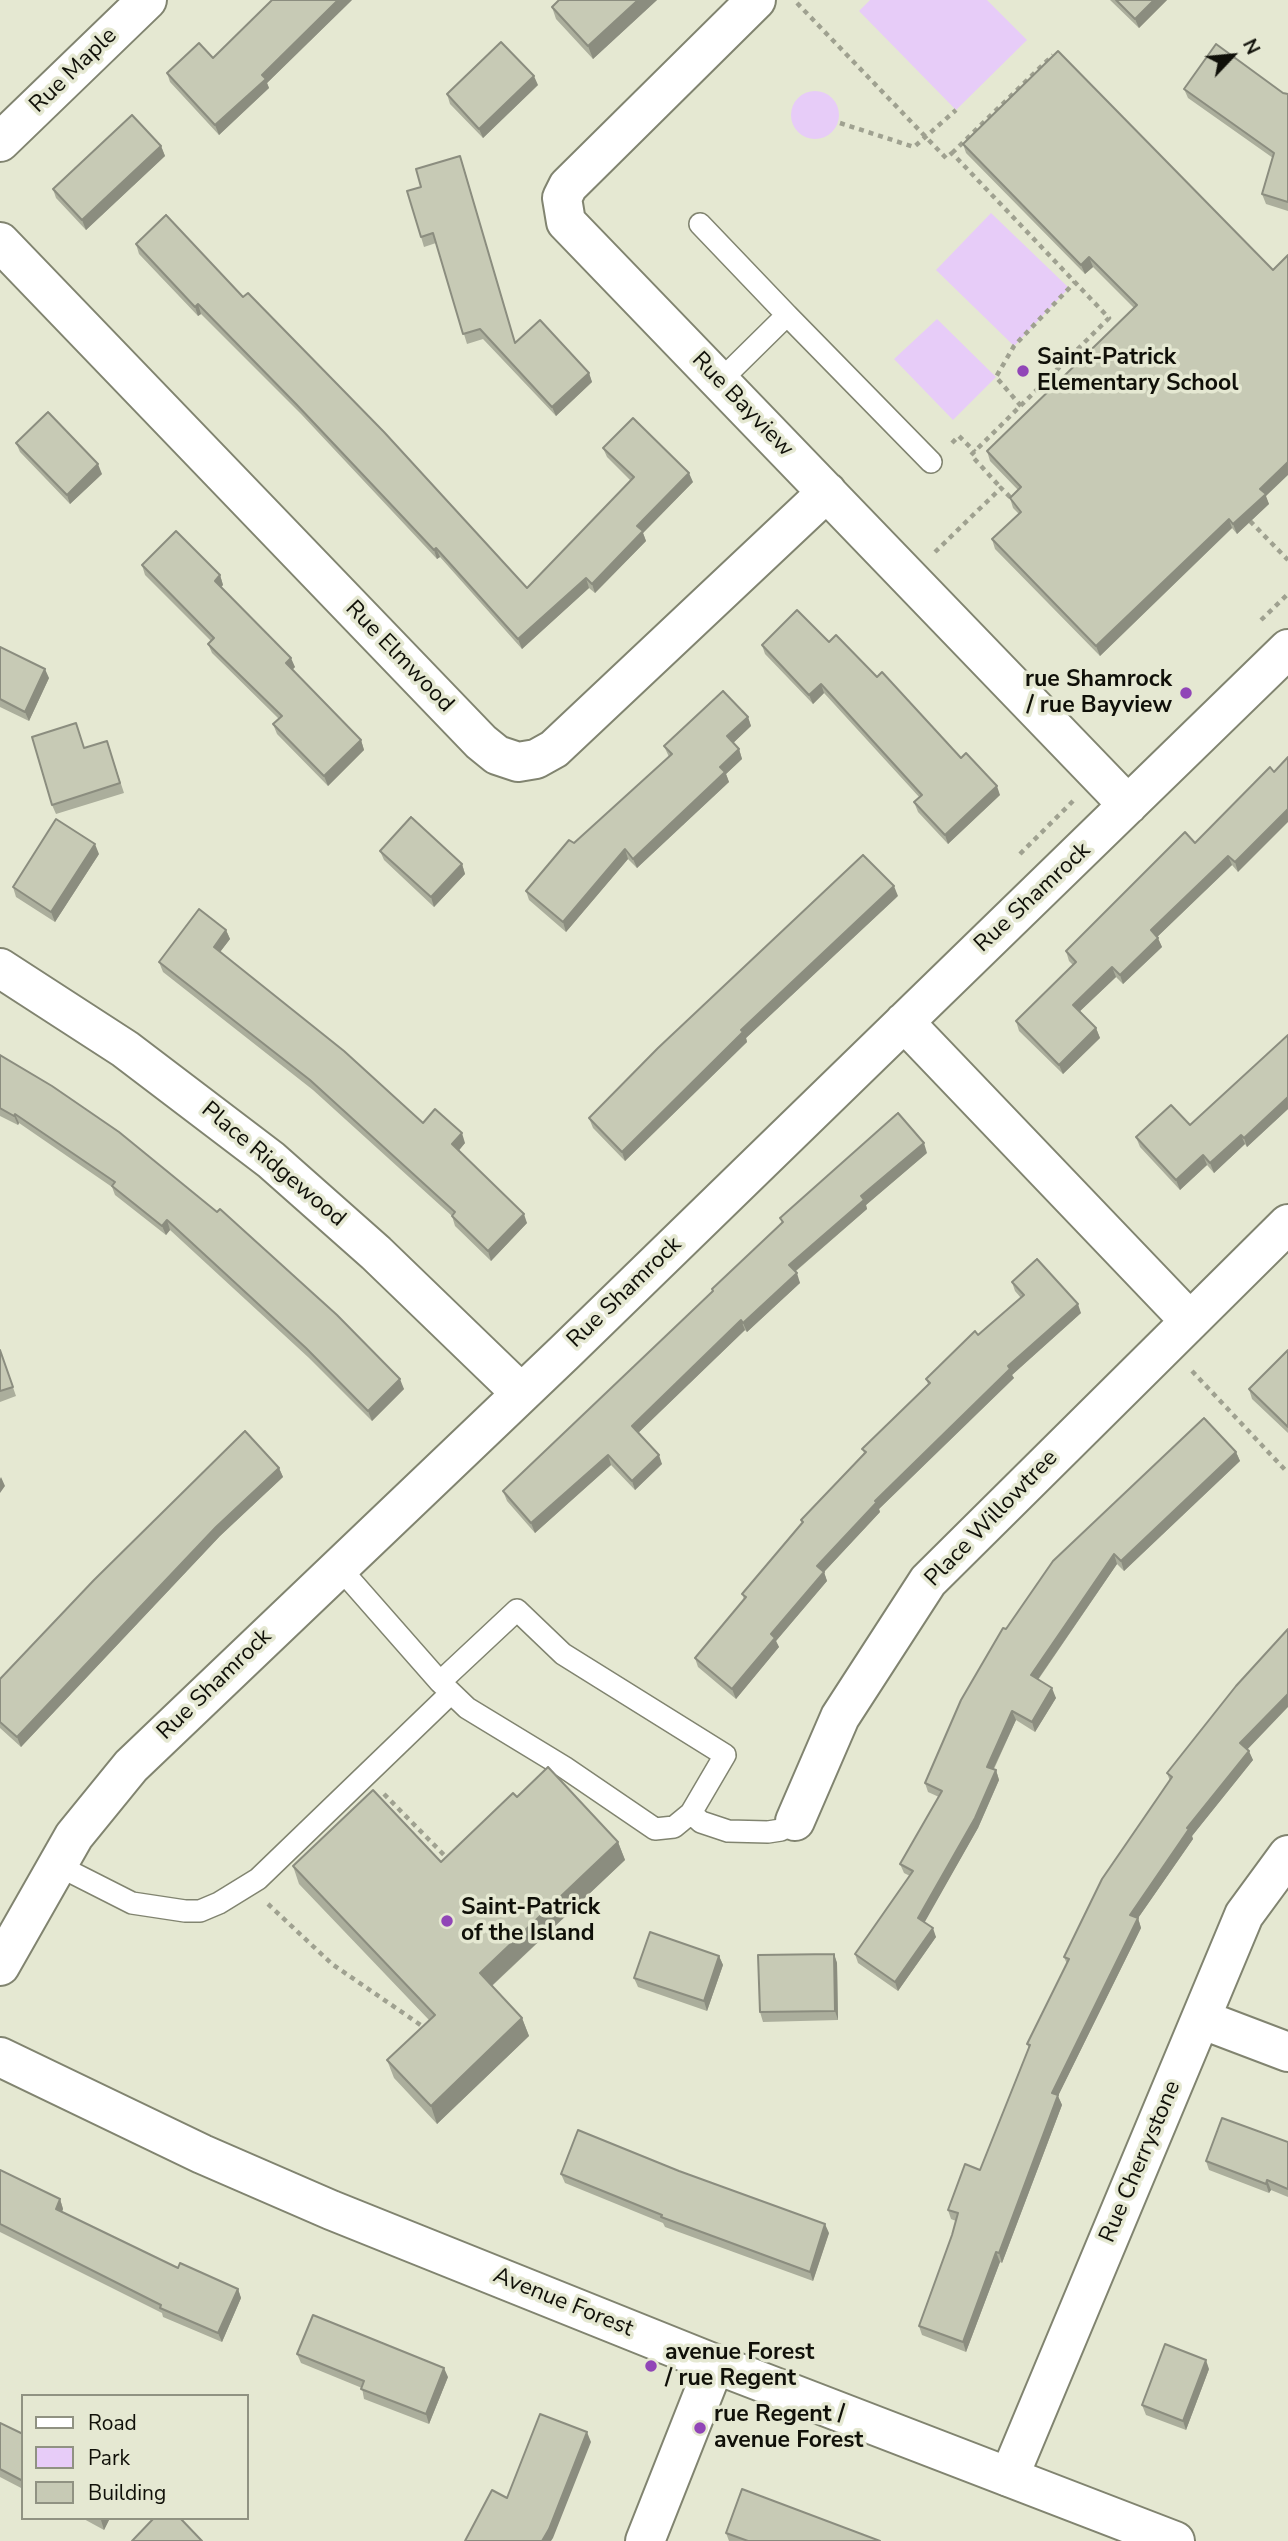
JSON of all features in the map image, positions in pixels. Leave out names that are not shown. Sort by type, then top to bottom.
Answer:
[{"type":"street","name":"Rue Maple","points":[[0,142],[147,0]]},
{"type":"street","name":"Rue Bayview","points":[[756,0],[581,171],[562,198],[566,222],[1128,805]]},
{"type":"street","name":"Rue Elmwood","points":[[0,242],[481,742],[497,755],[518,762],[536,760],[554,749],[827,492]]},
{"type":"street","name":"Rue Shamrock","points":[[0,1966],[74,1836],[131,1766],[521,1394],[1288,649]]},
{"type":"street","name":"Place Ridgewood","points":[[0,968],[125,1049],[201,1104],[271,1160],[376,1253],[521,1394]]},
{"type":"street","points":[[904,1022],[1189,1320]]},
{"type":"street","name":"Place Willowtree","points":[[795,1821],[840,1717],[928,1581],[1288,1224]]},
{"type":"street","name":"Rue Cherrystone","points":[[1009,2477],[1244,1915],[1288,1855]]},
{"type":"street","points":[[1201,2019],[1288,2052]]},
{"type":"street","name":"Avenue Forest","points":[[0,2057],[86,2101],[279,2189],[715,2364],[1175,2541]]},
{"type":"street","points":[[645,2541],[715,2364]]},
{"type":"lane","points":[[700,224],[931,462]]},
{"type":"lane","points":[[719,382],[788,315]]},
{"type":"lane","points":[[57,1866],[132,1903],[186,1912],[200,1911],[219,1903],[258,1879],[445,1688],[517,1610],[562,1654],[724,1755],[691,1813],[674,1827],[655,1829],[564,1767],[467,1708],[445,1688],[338,1566]]},
{"type":"lane","points":[[691,1813],[701,1822],[728,1831],[768,1832],[781,1830],[795,1821]]},
{"type":"path","points":[[797,3],[946,158],[1053,55]]},
{"type":"path","points":[[1014,93],[1021,99]]},
{"type":"path","points":[[840,123],[914,146],[928,137],[956,110]]},
{"type":"path","points":[[952,153],[1110,318],[971,455],[1016,504]]},
{"type":"path","points":[[1021,405],[996,377],[1014,346],[1075,282]]},
{"type":"path","points":[[929,558],[1001,488]]},
{"type":"path","points":[[1250,521],[1288,560]]},
{"type":"path","points":[[1186,1365],[1288,1473]]},
{"type":"path","points":[[264,1900],[332,1964],[430,2032]]},
{"type":"green space","points":[[870,0],[987,0],[1027,40],[956,110],[859,11]]},
{"type":"green space","points":[[815,91],[832,98],[839,115],[832,132],[815,139],[798,132],[791,115],[798,98]]},
{"type":"green space","points":[[991,213],[1069,288],[1014,346],[936,270]]},
{"type":"green space","points":[[937,319],[996,377],[953,420],[894,359]]},
{"type":"building","points":[[272,0],[338,0],[262,75],[266,79],[215,125],[167,73],[199,43],[213,58]]},
{"type":"building","points":[[559,0],[638,0],[588,46],[552,7]]},
{"type":"building","points":[[1116,0],[1154,0],[1135,19]]},
{"type":"building","points":[[501,42],[534,76],[479,129],[447,94]]},
{"type":"building","points":[[1216,44],[1288,94],[1288,202],[1262,194],[1274,153],[1184,89]]},
{"type":"building","points":[[1058,51],[1273,270],[1288,255],[1288,462],[1260,489],[1266,494],[1233,524],[1229,519],[1096,646],[992,539],[1021,512],[1010,498],[1021,487],[987,451],[1137,305],[1089,257],[1081,265],[963,144]]},
{"type":"building","points":[[132,115],[161,146],[82,220],[53,189]]},
{"type":"building","points":[[460,156],[515,343],[540,320],[589,373],[552,407],[480,329],[463,334],[433,233],[421,237],[407,191],[421,187],[416,169]]},
{"type":"building","points":[[166,215],[243,297],[248,293],[384,432],[527,588],[634,477],[603,448],[633,418],[689,473],[637,526],[643,531],[592,584],[586,578],[518,639],[436,548],[434,550],[297,405],[198,304],[195,307],[136,244]]},
{"type":"building","points":[[48,412],[98,464],[67,495],[16,443]]},
{"type":"building","points":[[176,531],[220,575],[215,581],[291,658],[286,663],[361,740],[324,776],[273,724],[282,716],[208,644],[214,638],[142,565]]},
{"type":"building","points":[[797,610],[829,642],[836,635],[877,677],[882,672],[961,758],[966,753],[997,786],[945,835],[914,802],[922,795],[821,684],[809,695],[762,645]]},
{"type":"building","points":[[0,647],[45,669],[25,712],[0,699]]},
{"type":"building","points":[[723,691],[748,717],[727,736],[739,749],[720,767],[725,772],[633,859],[625,849],[563,922],[526,891],[569,840],[574,843],[672,754],[664,746]]},
{"type":"building","points":[[76,723],[84,748],[107,741],[120,783],[52,805],[32,737]]},
{"type":"building","points":[[1288,757],[1288,809],[1235,862],[1228,856],[1151,930],[1158,938],[1120,975],[1112,967],[1073,1005],[1096,1028],[1059,1065],[1016,1021],[1076,962],[1066,951],[1185,832],[1195,843],[1270,767],[1274,772]]},
{"type":"building","points":[[411,817],[462,864],[431,897],[380,851]]},
{"type":"building","points":[[56,819],[95,844],[51,912],[13,887]]},
{"type":"building","points":[[863,855],[894,886],[741,1030],[743,1032],[622,1152],[589,1118],[658,1048]]},
{"type":"building","points":[[199,909],[226,930],[214,947],[344,1051],[423,1123],[435,1109],[462,1133],[452,1144],[524,1214],[488,1251],[452,1216],[455,1212],[310,1080],[159,962]]},
{"type":"building","points":[[1288,1035],[1288,1097],[1244,1138],[1241,1135],[1210,1163],[1203,1155],[1176,1180],[1136,1137],[1171,1105],[1190,1125]]},
{"type":"building","points":[[0,1055],[52,1086],[119,1132],[217,1212],[220,1209],[337,1315],[400,1379],[368,1411],[306,1348],[167,1220],[162,1226],[112,1186],[115,1182],[15,1114],[14,1116],[0,1108]]},
{"type":"building","points":[[898,1113],[924,1143],[861,1196],[864,1200],[789,1265],[797,1273],[743,1323],[741,1320],[632,1426],[659,1455],[632,1481],[608,1455],[531,1523],[503,1491],[713,1291],[712,1289],[783,1222],[780,1218]]},
{"type":"building","points":[[1037,1259],[1078,1304],[1008,1366],[1010,1369],[875,1501],[877,1502],[817,1566],[824,1572],[771,1634],[775,1638],[732,1689],[695,1658],[746,1597],[742,1594],[803,1522],[801,1520],[866,1452],[862,1449],[930,1383],[926,1379],[975,1331],[978,1335],[1024,1295],[1012,1282]]},
{"type":"building","points":[[0,1350],[13,1387],[0,1391]]},
{"type":"building","points":[[1288,1350],[1288,1427],[1249,1389]]},
{"type":"building","points":[[1204,1418],[1236,1452],[1121,1561],[1114,1554],[1031,1675],[1052,1688],[1032,1722],[1012,1711],[987,1767],[996,1770],[975,1818],[918,1918],[933,1928],[895,1982],[855,1954],[913,1871],[900,1864],[942,1791],[925,1783],[961,1700],[1003,1628],[1006,1629],[1053,1561]]},
{"type":"building","points":[[245,1431],[279,1468],[216,1527],[17,1737],[0,1722],[0,1679],[94,1580]]},
{"type":"building","points":[[1288,1629],[1288,1694],[1240,1743],[1249,1751],[1187,1828],[1189,1829],[1130,1915],[1138,1918],[1052,2093],[1058,2095],[963,2342],[919,2326],[952,2235],[958,2213],[948,2210],[965,2164],[980,2170],[1030,2045],[1027,2044],[1069,1959],[1064,1957],[1102,1879],[1172,1777],[1167,1773],[1236,1686]]},
{"type":"building","name":"Saint-Patrick of the Island","points":[[548,1767],[618,1842],[480,1973],[522,2018],[431,2106],[387,2060],[435,2015],[293,1866],[373,1790],[441,1862],[513,1793],[517,1797]]},
{"type":"building","points":[[650,1932],[719,1956],[704,2001],[634,1978]]},
{"type":"building","points":[[834,1954],[835,2011],[760,2012],[758,1955]]},
{"type":"building","points":[[1222,2118],[1288,2142],[1288,2189],[1267,2180],[1266,2184],[1206,2161]]},
{"type":"building","points":[[578,2130],[679,2171],[825,2224],[810,2272],[661,2217],[662,2215],[561,2174]]},
{"type":"building","points":[[0,2170],[60,2199],[56,2209],[178,2268],[180,2263],[238,2289],[218,2333],[160,2308],[161,2305],[0,2224]]},
{"type":"building","points":[[313,2315],[444,2368],[426,2414],[361,2389],[364,2381],[297,2354]]},
{"type":"building","points":[[1165,2344],[1206,2360],[1183,2421],[1142,2405]]},
{"type":"building","points":[[540,2414],[587,2432],[542,2541],[465,2541],[492,2490],[507,2498]]},
{"type":"building","points":[[0,2423],[21,2433],[21,2480],[0,2469]]},
{"type":"building","points":[[742,2489],[880,2541],[748,2541],[726,2533]]},
{"type":"building","points":[[152,2520],[182,2520],[202,2541],[132,2541]]},
{"type":"place","name":"Saint-Patrick Elementary School","points":[[1023,371]]},
{"type":"place","name":"rue Shamrock / rue Bayview","points":[[1186,693]]},
{"type":"place","name":"Saint-Patrick of the Island","points":[[447,1921]]},
{"type":"place","name":"avenue Forest / rue Regent","points":[[651,2366]]},
{"type":"place","name":"rue Regent / avenue Forest","points":[[700,2428]]}]
